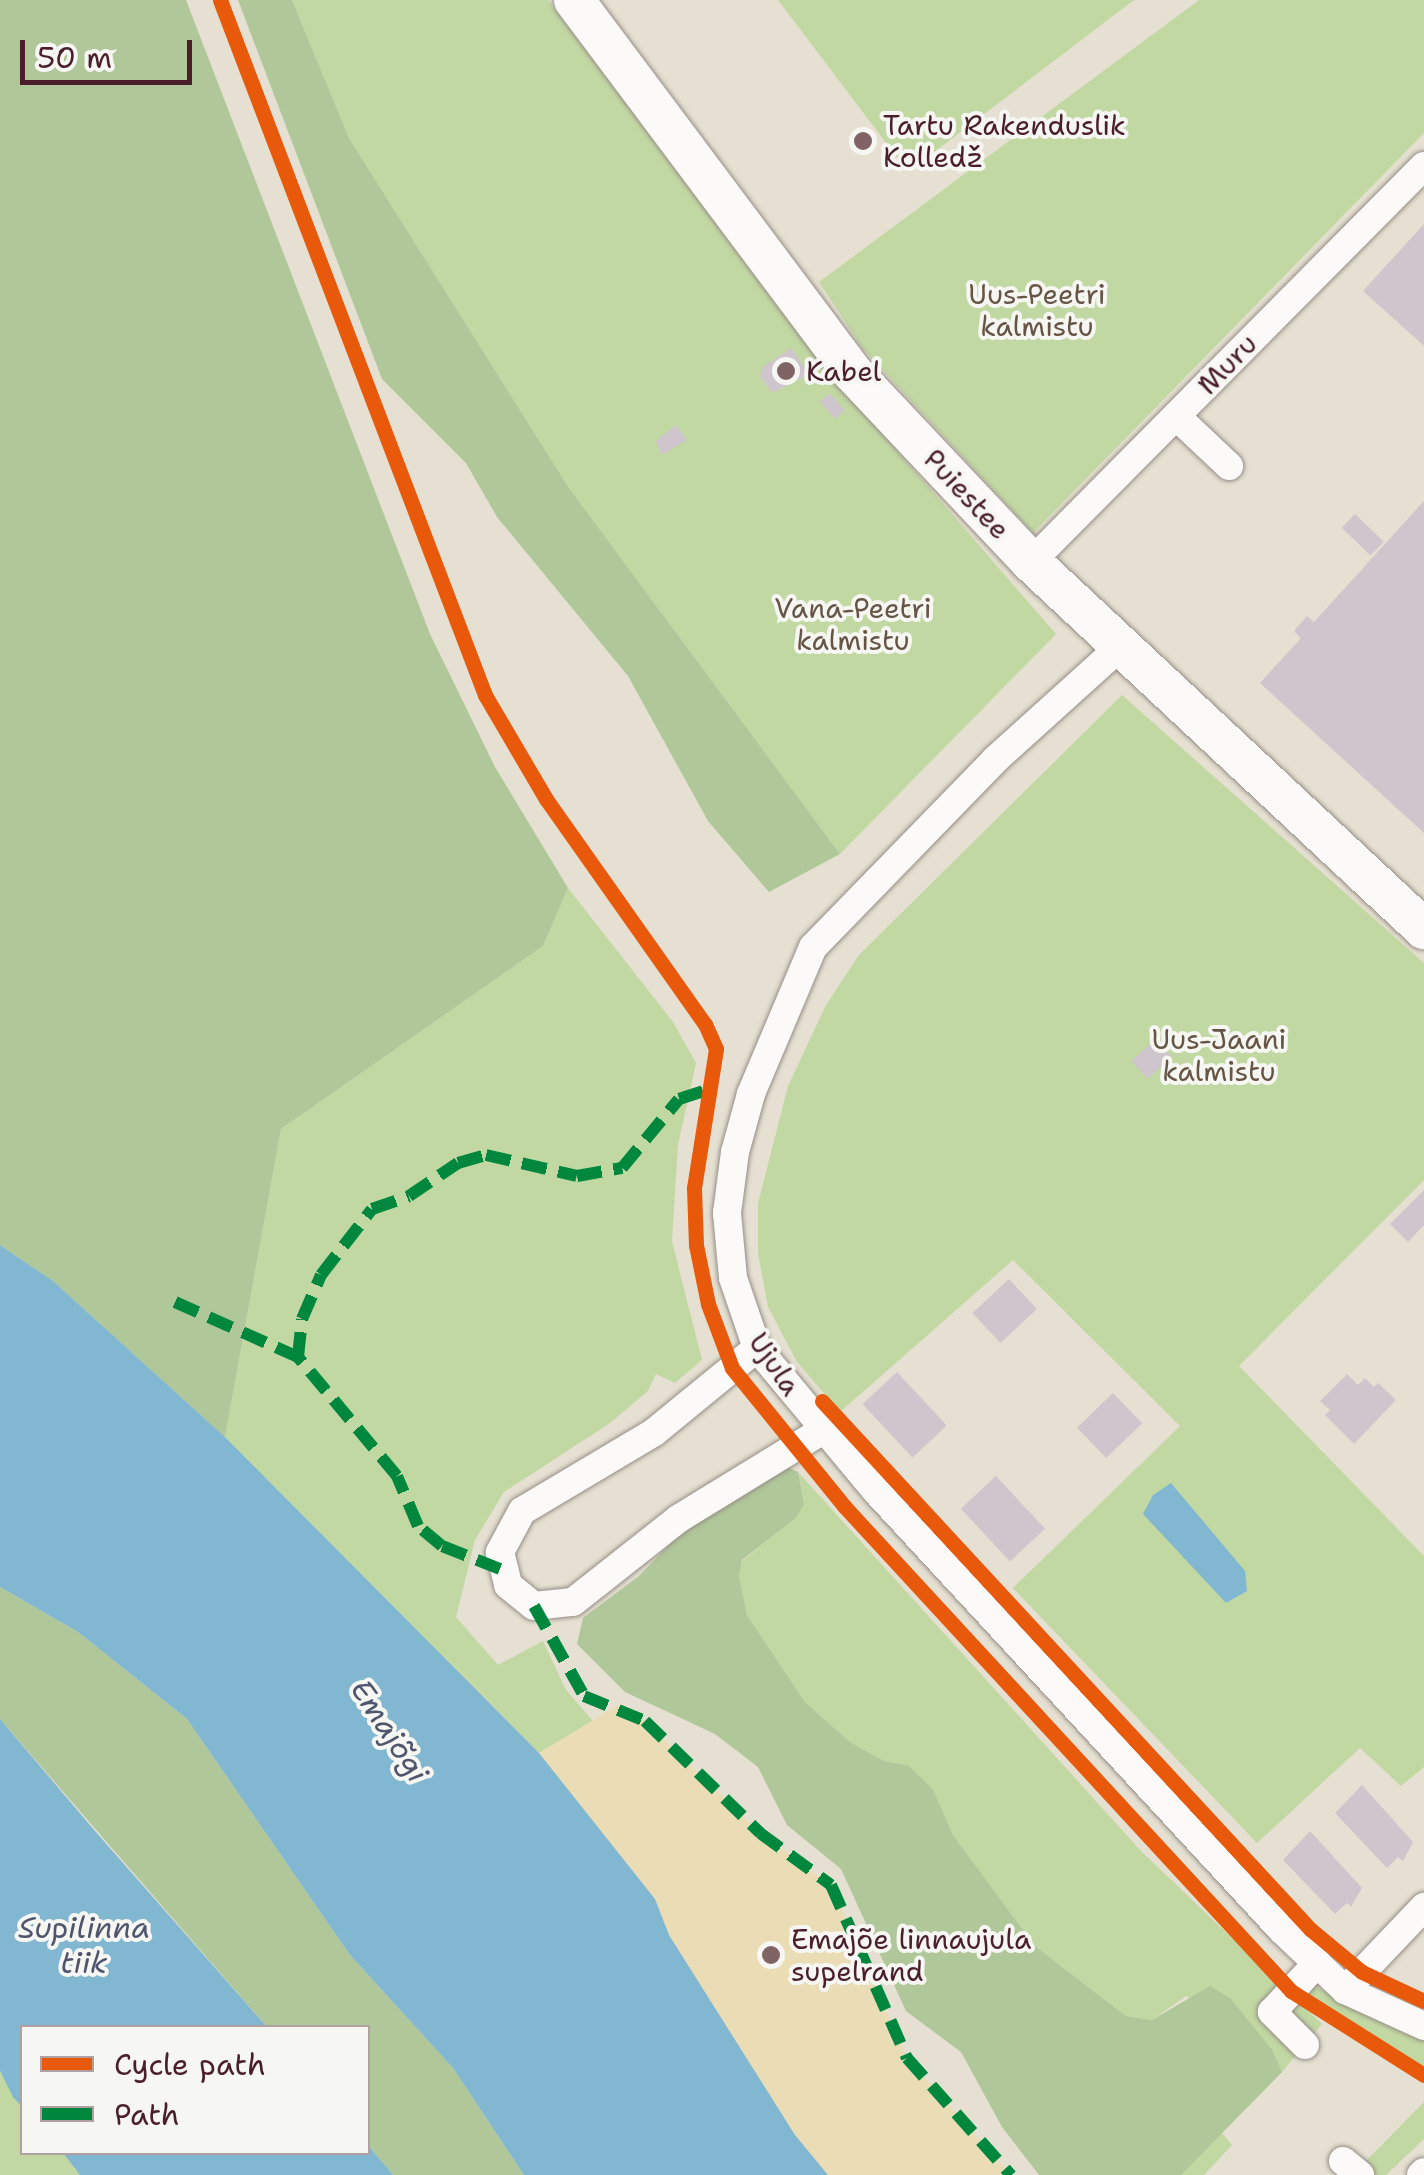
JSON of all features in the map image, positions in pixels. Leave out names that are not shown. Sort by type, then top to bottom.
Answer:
[{"type":"highway","name":"Puiestee","points":[[574,0],[852,372],[1031,562],[1424,929]]},
{"type":"street","name":"Muru","points":[[1031,562],[1424,166]]},
{"type":"street","points":[[1176,416],[1228,466]]},
{"type":"street","name":"Ujula","points":[[1122,646],[841,912],[792,985],[751,1094],[727,1213],[733,1278],[757,1348],[823,1430],[1316,1963],[1345,1990],[1424,2026]]},
{"type":"street","points":[[757,1348],[653,1434],[522,1510],[500,1552],[508,1585],[534,1606],[573,1602],[678,1519],[823,1430]]},
{"type":"street","points":[[1345,1990],[1424,1908]]},
{"type":"street","points":[[1306,2045],[1272,2012],[1316,1963]]},
{"type":"green space","points":[[0,0],[186,0],[430,634],[495,767],[568,888],[543,946],[281,1129],[225,1437],[53,1281],[0,1245]]},
{"type":"green space","points":[[238,0],[292,0],[349,138],[569,488],[840,854],[769,892],[708,821],[628,676],[497,517],[466,463],[382,379]]},
{"type":"green space","name":"Vana-Peetri kalmistu","points":[[292,0],[548,0],[826,369],[1056,634],[840,854],[569,488],[349,138]]},
{"type":"green space","points":[[778,0],[1134,0],[908,172]]},
{"type":"green space","name":"Uus-Peetri kalmistu","points":[[1199,0],[1424,0],[1424,133],[1033,533],[863,349],[819,282]]},
{"type":"green space","name":"Uus-Jaani kalmistu","points":[[1122,695],[1424,963],[1424,1180],[1239,1366],[1424,1556],[1424,1767],[1401,1786],[1360,1748],[1257,1843],[1013,1588],[1180,1426],[1013,1260],[840,1412],[797,1362],[768,1307],[758,1253],[758,1203],[788,1086],[826,1005],[859,955]]},
{"type":"green space","points":[[568,888],[673,1022],[696,1063],[678,1145],[672,1241],[702,1360],[675,1383],[656,1374],[648,1391],[610,1423],[504,1492],[475,1540],[456,1617],[498,1665],[543,1641],[566,1690],[593,1721],[539,1753],[225,1437],[281,1129],[543,946]]},
{"type":"green space","points":[[783,1465],[798,1472],[804,1504],[796,1518],[742,1560],[739,1576],[747,1615],[805,1702],[850,1742],[884,1761],[908,1765],[933,1789],[953,1835],[1035,1946],[1126,2016],[1152,2020],[1210,1986],[1230,1998],[1273,2051],[1282,2072],[1181,2175],[1039,2175],[1002,2127],[961,2052],[906,2011],[841,1869],[787,1825],[758,1767],[715,1734],[625,1692],[577,1644],[583,1618],[639,1576],[690,1523]]},
{"type":"green space","points":[[798,1472],[1142,1852],[1322,2024],[1282,2072],[1273,2051],[1186,1996],[1152,2020],[1126,2016],[1035,1946],[953,1835],[933,1789],[908,1765],[884,1761],[850,1742],[805,1702],[747,1615],[739,1576],[742,1561],[796,1518],[804,1503]]},
{"type":"green space","points":[[0,1587],[78,1632],[187,1719],[350,1955],[453,2068],[524,2175],[393,2175],[370,2147],[370,2025],[265,2025],[0,1719]]},
{"type":"green space","points":[[1310,1984],[1424,2041],[1424,2068],[1321,2006],[1303,1991]]},
{"type":"green space","points":[[0,2072],[20,2104],[20,2155],[65,2155],[80,2175],[0,2175]]},
{"type":"green space","points":[[1424,2102],[1424,2139],[1386,2175],[1376,2175],[1364,2163]]},
{"type":"green space","points":[[1221,2132],[1232,2145],[1204,2175],[1181,2175]]},
{"type":"sand","name":"Emajõe linnaujula supelrand","points":[[618,1705],[645,1721],[760,1833],[831,1885],[907,2058],[1011,2175],[828,2175],[795,2135],[669,1935],[655,1899],[539,1753]]},
{"type":"water","name":"Emajõgi","points":[[0,1245],[53,1281],[225,1437],[539,1753],[655,1899],[669,1935],[795,2135],[828,2175],[524,2175],[453,2068],[350,1955],[187,1719],[78,1632],[0,1587]]},
{"type":"water","points":[[1171,1483],[1245,1571],[1247,1591],[1226,1603],[1143,1514],[1153,1495]]},
{"type":"water","name":"Supilinna tiik","points":[[0,1719],[265,2025],[20,2025],[20,2105],[0,2071]]},
{"type":"water","points":[[370,2147],[393,2175],[80,2175],[65,2155],[370,2155]]},
{"type":"building","points":[[1424,224],[1424,346],[1363,291]]},
{"type":"building","name":"Kabel","points":[[791,348],[809,374],[772,393],[760,376],[763,367]]},
{"type":"building","points":[[830,393],[845,411],[835,419],[820,401]]},
{"type":"building","points":[[676,425],[687,440],[661,455],[656,441]]},
{"type":"building","points":[[1424,501],[1424,833],[1260,683],[1301,638],[1294,631],[1307,616],[1314,622]]},
{"type":"building","points":[[1355,514],[1384,542],[1371,555],[1342,528]]},
{"type":"building","points":[[1156,1039],[1172,1057],[1148,1079],[1131,1061]]},
{"type":"building","points":[[1424,1190],[1424,1225],[1408,1242],[1390,1224]]},
{"type":"building","points":[[1009,1279],[1037,1309],[1000,1343],[972,1313]]},
{"type":"building","points":[[897,1372],[947,1425],[912,1457],[863,1404]]},
{"type":"building","points":[[1347,1374],[1358,1385],[1365,1378],[1374,1387],[1378,1383],[1396,1400],[1354,1444],[1325,1415],[1330,1410],[1320,1401]]},
{"type":"building","points":[[1113,1393],[1142,1423],[1106,1458],[1077,1428]]},
{"type":"building","points":[[996,1476],[1045,1529],[1010,1561],[961,1509]]},
{"type":"building","points":[[1362,1785],[1413,1842],[1403,1861],[1398,1857],[1387,1868],[1335,1813]]},
{"type":"building","points":[[1310,1831],[1362,1888],[1351,1907],[1347,1903],[1335,1914],[1283,1860]]},
{"type":"marked path","points":[[500,1569],[442,1546],[418,1526],[397,1476],[298,1357],[302,1319],[321,1275],[372,1209],[409,1196],[458,1163],[486,1155],[577,1176],[622,1168],[679,1099],[712,1088]]},
{"type":"marked path","points":[[175,1302],[298,1357]]},
{"type":"marked path","points":[[534,1606],[584,1696],[645,1721],[760,1833],[831,1885],[907,2058],[1011,2175]]},
{"type":"cycle path","points":[[220,0],[485,695],[546,799],[705,1024],[716,1049],[694,1188],[696,1245],[708,1304],[732,1368],[844,1506],[1291,1991],[1424,2075]]},
{"type":"cycle path","points":[[822,1401],[1310,1929],[1362,1972],[1424,2001]]},
{"type":"place","name":"Tartu Rakenduslik Kolledž","points":[[863,141]]},
{"type":"place","name":"Kabel","points":[[786,371]]},
{"type":"place","name":"Emajõe linnaujula supelrand","points":[[771,1955]]}]
